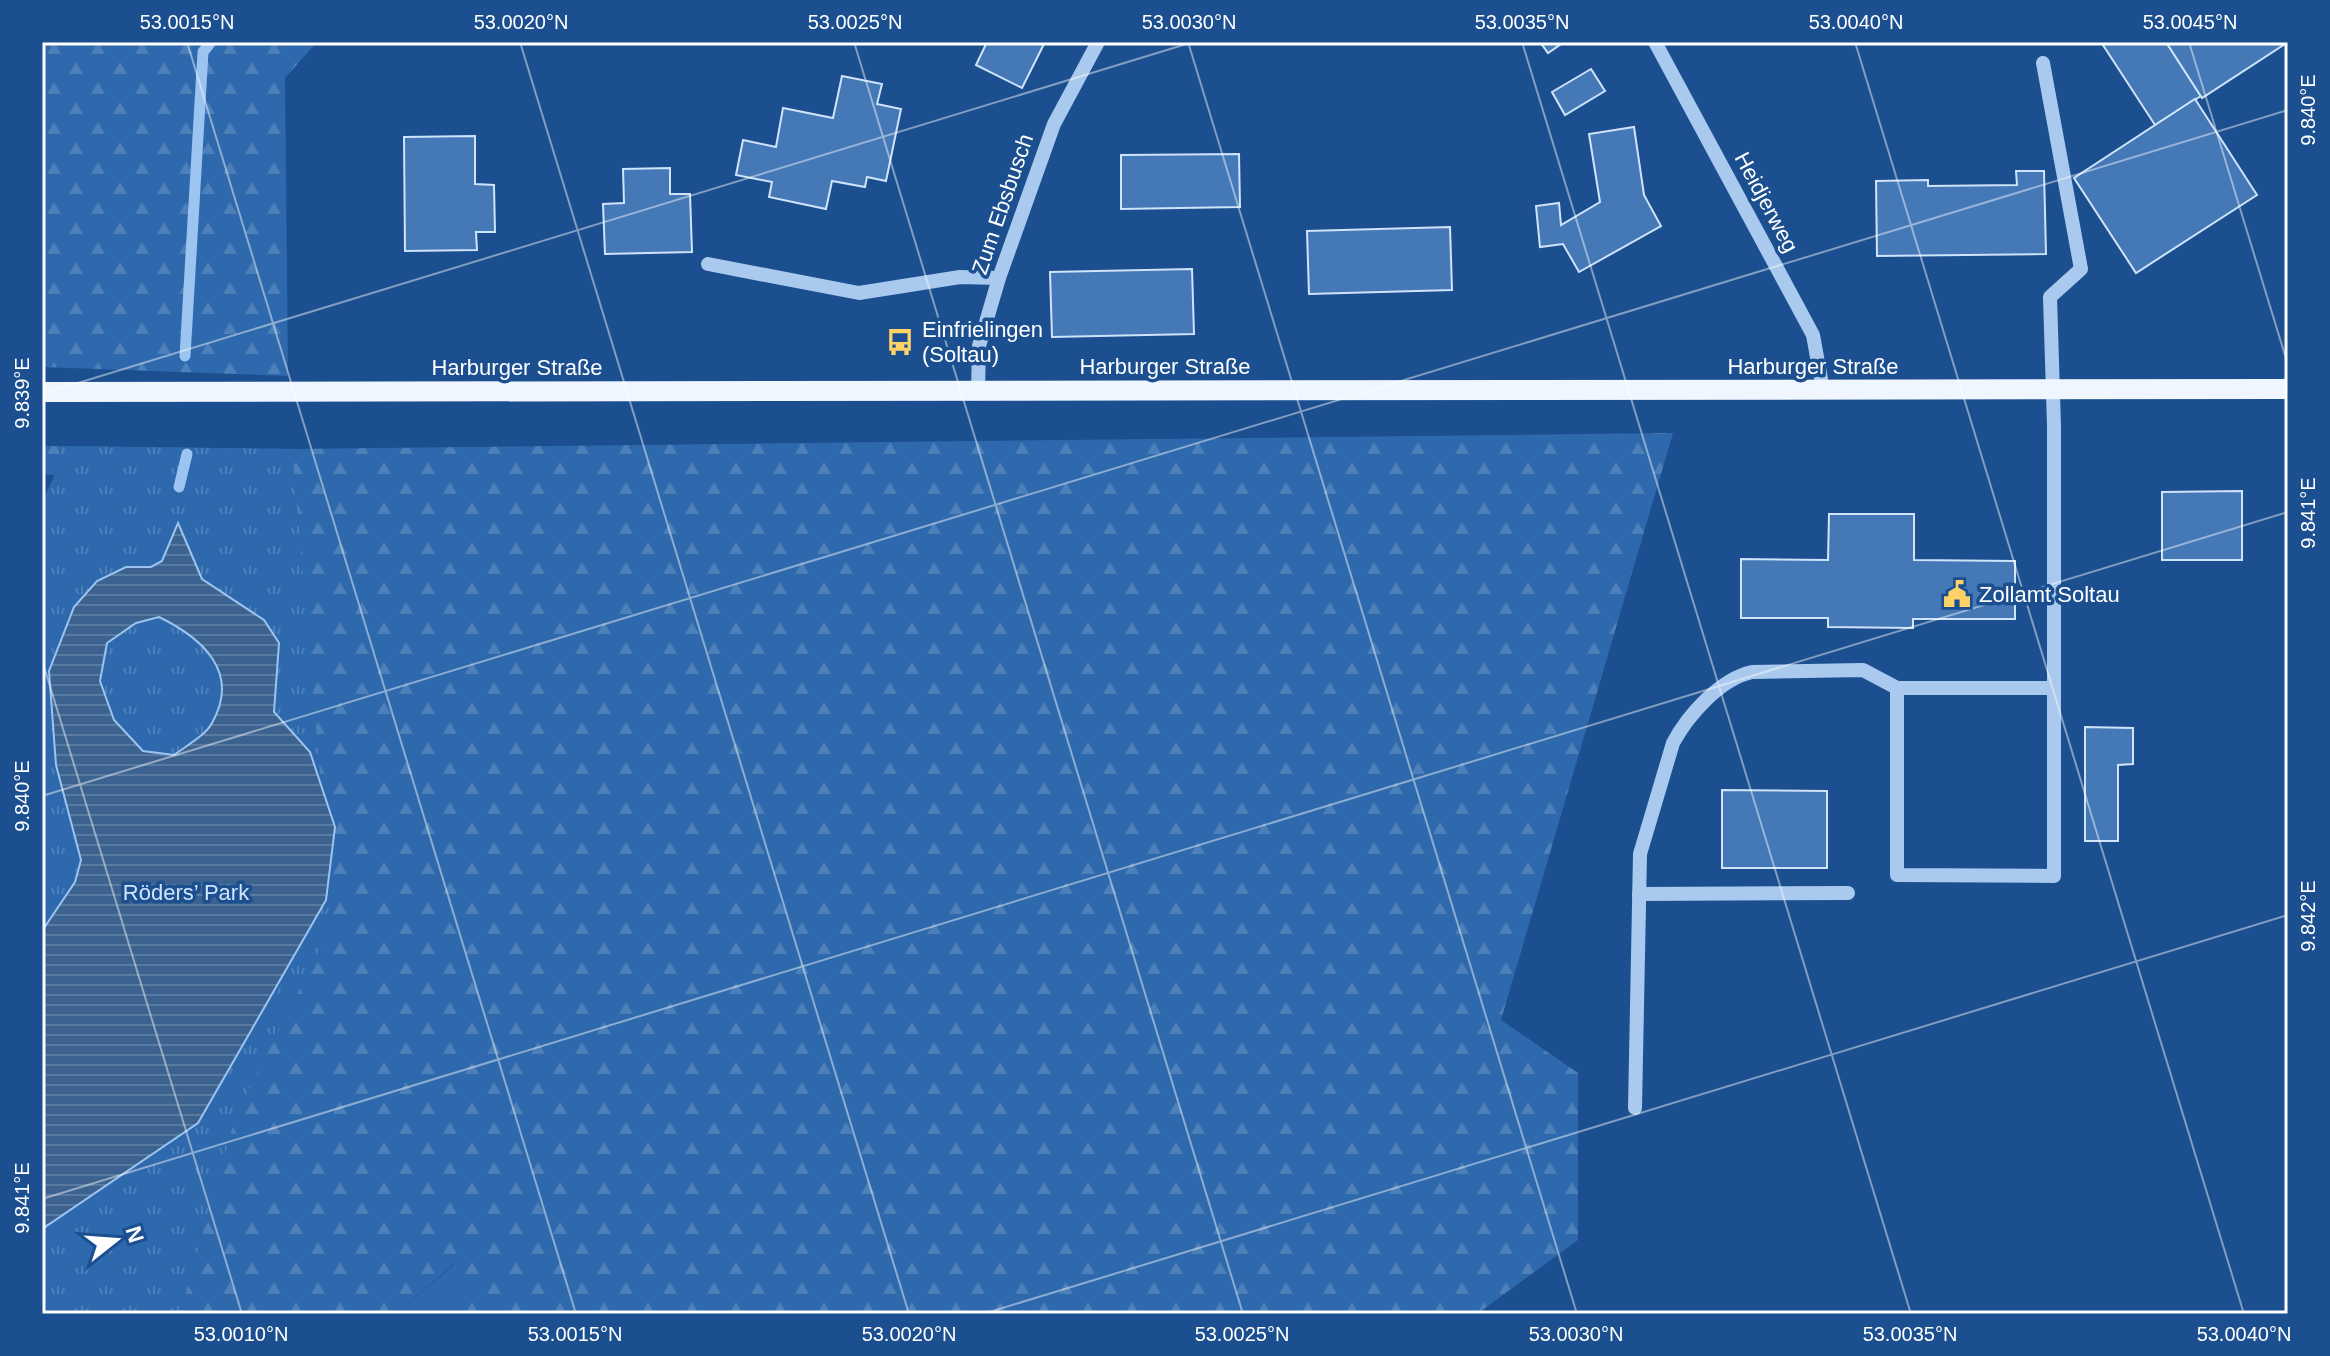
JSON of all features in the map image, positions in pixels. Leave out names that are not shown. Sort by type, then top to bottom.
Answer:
[{"type":"main road","name":"Harburger Straße","points":[[42,392],[2288,389]]},
{"type":"street","name":"Zum Ebsbusch","points":[[978,391],[979,346],[999,278],[1054,124],[1098,42]]},
{"type":"street","name":"Heidjerweg","points":[[1655,42],[1813,335],[1823,390]]},
{"type":"street","points":[[1897,688],[1897,875],[2054,876],[2050,297],[2081,269],[2043,63]]},
{"type":"street","points":[[708,264],[859,293],[960,277],[999,278]]},
{"type":"street","points":[[1635,1108],[1640,854],[1673,743],[1682,726],[1726,683],[1738,675],[1752,672],[1863,670],[1897,688],[2053,688]]},
{"type":"street","points":[[1639,894],[1848,893]]},
{"type":"green space","points":[[42,42],[317,42],[285,78],[288,376],[42,367]]},
{"type":"green space","points":[[1673,433],[1501,1020],[1578,1073],[1578,1240],[1477,1314],[462,1314],[454,1264],[395,1314],[42,1314],[42,502],[55,475],[42,474],[42,446],[292,449]]},
{"type":"green space","name":"Röders’ Park","points":[[60,446],[292,449],[333,923],[236,1115],[180,1314],[42,1314],[42,502],[55,474]]},
{"type":"green space","points":[[455,1264],[462,1314],[395,1314]]},
{"type":"shaded area","points":[[178,523],[202,579],[264,620],[279,643],[274,712],[310,752],[335,827],[326,900],[198,1123],[42,1229],[42,931],[75,882],[81,860],[56,765],[49,671],[74,607],[97,581],[126,567],[151,567],[162,561]],"holes":[[[159,617],[202,646],[212,659],[222,688],[220,705],[212,723],[201,736],[174,755],[143,751],[114,720],[100,681],[107,643],[136,623]]]},
{"type":"building","points":[[987,42],[1045,42],[1022,88],[976,65]]},
{"type":"building","points":[[1540,42],[1564,42],[1548,53]]},
{"type":"building","points":[[2101,42],[2166,42],[2201,96],[2155,125]]},
{"type":"building","points":[[2166,42],[2288,42],[2202,98]]},
{"type":"building","points":[[1591,69],[1605,91],[1565,115],[1552,92]]},
{"type":"building","points":[[842,76],[882,84],[877,104],[901,109],[886,181],[867,177],[865,187],[832,181],[826,209],[769,197],[772,182],[736,175],[743,140],[776,147],[783,108],[833,118]]},
{"type":"building","points":[[2195,99],[2257,195],[2136,273],[2074,178]]},
{"type":"building","points":[[1634,127],[1644,195],[1661,226],[1579,272],[1563,244],[1540,247],[1536,206],[1559,203],[1561,225],[1600,202],[1589,134]]},
{"type":"building","points":[[475,136],[475,184],[494,185],[495,232],[476,232],[477,250],[405,251],[404,137]]},
{"type":"building","points":[[1239,154],[1240,207],[1121,209],[1121,155]]},
{"type":"building","points":[[670,168],[670,194],[690,194],[692,252],[605,254],[603,204],[624,203],[623,169]]},
{"type":"building","points":[[2016,171],[2044,171],[2046,254],[1877,256],[1876,181],[1928,180],[1928,186],[2017,185]]},
{"type":"building","points":[[1450,227],[1452,290],[1309,294],[1307,231]]},
{"type":"building","points":[[1192,269],[1194,334],[1052,337],[1050,272]]},
{"type":"building","points":[[2242,491],[2242,560],[2162,560],[2162,492]]},
{"type":"building","points":[[1829,514],[1914,514],[1914,560],[2015,561],[2015,619],[1913,619],[1913,628],[1828,627],[1828,618],[1741,618],[1741,559],[1828,560]]},
{"type":"building","points":[[2085,727],[2133,728],[2133,764],[2118,765],[2118,841],[2085,841]]},
{"type":"building","points":[[1722,790],[1827,791],[1827,868],[1722,868]]},
{"type":"waterway","points":[[185,356],[203,52],[211,42]]},
{"type":"waterway","points":[[179,487],[187,454]]},
{"type":"place","name":"Einfrielingen (Soltau)","points":[[900,342]]},
{"type":"place","name":"Zollamt Soltau","points":[[1957,594]]}]
